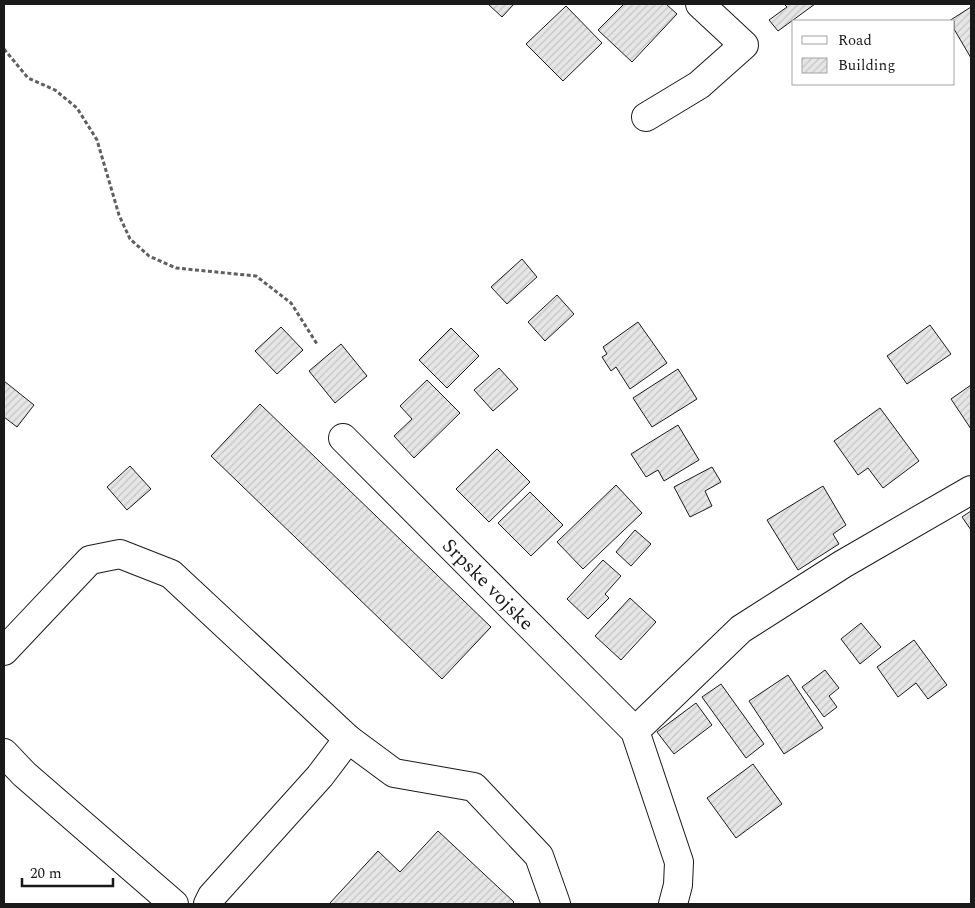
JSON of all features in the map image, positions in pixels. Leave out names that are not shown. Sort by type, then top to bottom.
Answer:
[{"type":"street","points":[[646,117],[699,85],[744,46],[700,4]]},
{"type":"street","name":"Srpske vojske","points":[[342,438],[635,731],[679,862],[678,885],[673,904]]},
{"type":"street","points":[[635,731],[740,629],[843,564],[971,490]]},
{"type":"street","points":[[4,650],[90,560],[120,554],[171,574],[348,739],[394,773],[474,787],[539,856],[556,904]]},
{"type":"street","points":[[208,904],[212,896],[320,776],[348,739]]},
{"type":"street","points":[[4,753],[24,774],[174,904]]},
{"type":"path","points":[[4,49],[28,78],[55,90],[77,108],[97,140],[119,215],[130,239],[148,256],[176,268],[256,276],[291,303],[317,344]]},
{"type":"building","points":[[488,4],[514,4],[502,17]]},
{"type":"building","points":[[624,4],[666,4],[677,14],[632,62],[598,30]]},
{"type":"building","points":[[784,4],[815,4],[778,31],[769,20],[787,7]]},
{"type":"building","points":[[566,6],[602,43],[563,81],[526,44]]},
{"type":"building","points":[[971,7],[971,58],[955,31],[955,20],[951,20]]},
{"type":"building","points":[[522,259],[537,277],[507,304],[491,287]]},
{"type":"building","points":[[557,295],[574,314],[545,341],[528,322]]},
{"type":"building","points":[[638,322],[667,363],[630,389],[616,367],[611,371],[602,357],[607,354],[603,347]]},
{"type":"building","points":[[930,325],[951,354],[907,384],[887,356]]},
{"type":"building","points":[[281,327],[303,350],[277,374],[255,351]]},
{"type":"building","points":[[451,328],[479,356],[447,388],[419,360]]},
{"type":"building","points":[[341,344],[367,376],[335,403],[309,371]]},
{"type":"building","points":[[499,368],[518,389],[493,411],[474,390]]},
{"type":"building","points":[[678,369],[697,399],[652,427],[633,398]]},
{"type":"building","points":[[427,380],[460,413],[414,458],[394,436],[412,419],[400,406]]},
{"type":"building","points":[[4,381],[34,405],[17,427],[4,417]]},
{"type":"building","points":[[971,385],[971,429],[951,399]]},
{"type":"building","points":[[260,404],[491,627],[442,679],[211,456]]},
{"type":"building","points":[[880,408],[919,461],[883,488],[868,468],[858,475],[834,441]]},
{"type":"building","points":[[678,425],[699,460],[664,481],[658,470],[646,477],[631,454]]},
{"type":"building","points":[[497,449],[530,482],[489,522],[456,489]]},
{"type":"building","points":[[130,466],[151,489],[127,510],[107,487]]},
{"type":"building","points":[[712,467],[721,482],[705,491],[712,506],[690,517],[674,487]]},
{"type":"building","points":[[616,485],[642,513],[583,569],[557,542]]},
{"type":"building","points":[[823,486],[846,525],[833,534],[839,544],[798,570],[767,520]]},
{"type":"building","points":[[530,492],[563,525],[531,556],[498,523]]},
{"type":"building","points":[[971,511],[971,530],[962,517]]},
{"type":"building","points":[[635,530],[651,544],[631,566],[616,552]]},
{"type":"building","points":[[603,560],[621,576],[605,594],[609,598],[588,619],[567,599]]},
{"type":"building","points":[[630,598],[656,622],[621,660],[595,636]]},
{"type":"building","points":[[861,623],[881,647],[860,664],[841,639]]},
{"type":"building","points":[[914,640],[947,685],[928,699],[916,683],[898,697],[877,667]]},
{"type":"building","points":[[825,670],[839,688],[829,696],[837,707],[824,717],[802,687]]},
{"type":"building","points":[[788,675],[823,728],[784,754],[749,701]]},
{"type":"building","points":[[721,684],[764,744],[746,758],[702,697]]},
{"type":"building","points":[[696,703],[712,725],[674,754],[657,732]]},
{"type":"building","points":[[753,764],[782,804],[736,838],[707,798]]},
{"type":"building","points":[[438,831],[514,902],[512,904],[329,904],[378,851],[400,872]]}]
